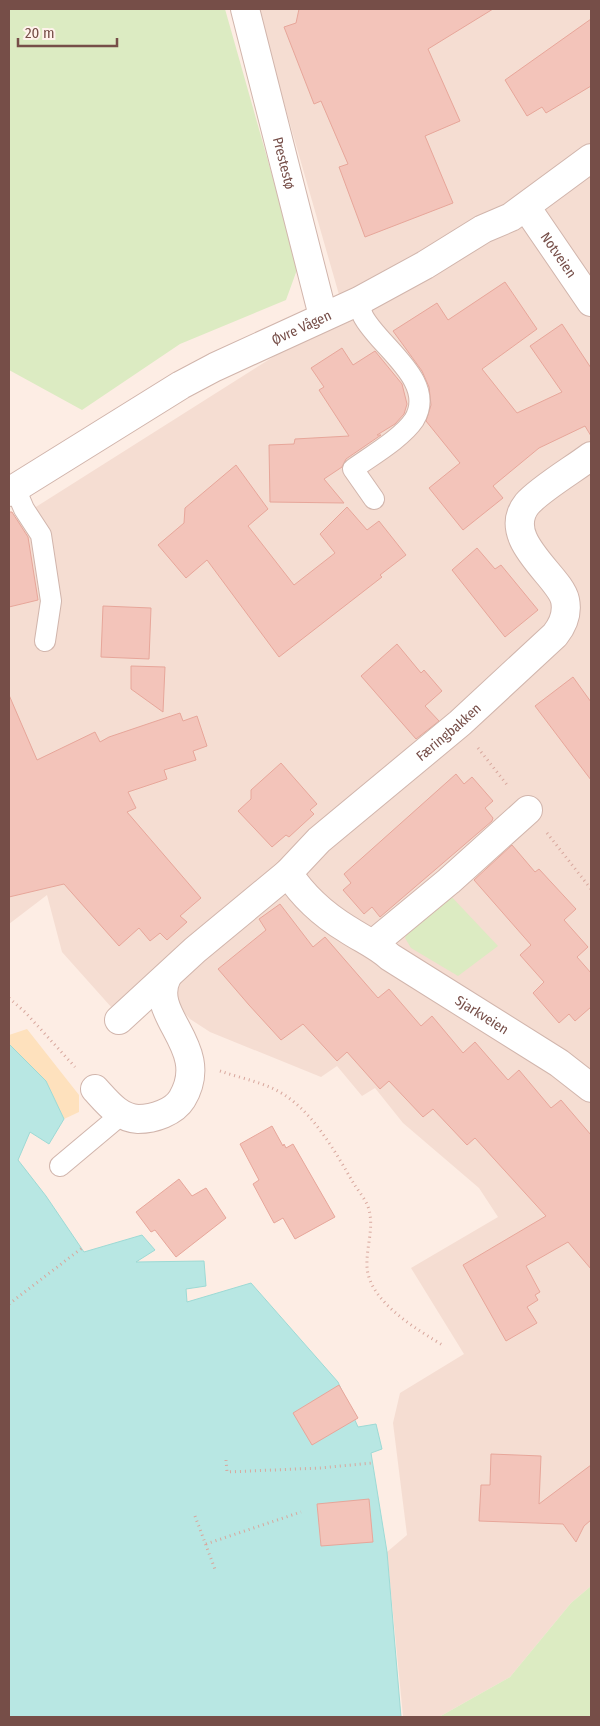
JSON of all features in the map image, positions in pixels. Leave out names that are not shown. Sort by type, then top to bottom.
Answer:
[{"type":"street","name":"Prestestø","points":[[245,9],[322,316]]},
{"type":"street","name":"Øvre Vågen","points":[[12,490],[182,385],[322,316],[359,301],[526,207],[591,158]]},
{"type":"street","name":"Notveien","points":[[526,207],[591,302]]},
{"type":"street","name":"Færingbakken","points":[[119,1020],[195,950],[288,873],[319,840],[460,723],[544,648],[563,625],[566,601],[562,592],[530,552],[523,535],[521,522],[528,504],[591,456]]},
{"type":"street","points":[[374,943],[528,810]]},
{"type":"street","name":"Sjarkveien","points":[[288,873],[299,891],[348,930],[374,943],[399,962],[559,1063],[591,1088]]},
{"type":"street","points":[[96,1089],[122,1114],[140,1119],[168,1112],[179,1104],[187,1090],[192,1067],[184,1042],[169,1014],[164,998],[163,986],[167,977]]},
{"type":"lane","points":[[359,301],[364,316],[416,384],[419,405],[414,420],[401,433],[354,469],[374,499]]},
{"type":"lane","points":[[12,490],[41,535],[51,601],[45,641]]},
{"type":"lane","points":[[60,1166],[122,1114]]},
{"type":"path","points":[[460,723],[591,888]]},
{"type":"path","points":[[9,998],[25,1012],[96,1089]]},
{"type":"path","points":[[192,1067],[205,1066],[273,1089],[288,1098],[310,1119],[340,1160],[369,1209],[371,1222],[367,1267],[376,1288],[398,1316],[444,1346]]},
{"type":"path","points":[[9,1304],[82,1248]]},
{"type":"path","points":[[226,1460],[228,1472],[320,1468],[372,1463]]},
{"type":"path","points":[[206,1544],[302,1512]]},
{"type":"path","points":[[196,1516],[216,1572]]},
{"type":"shaded area","points":[[257,9],[591,9],[591,1586],[571,1603],[510,1677],[439,1717],[403,1716],[387,1552],[407,1535],[393,1423],[400,1393],[464,1354],[411,1268],[498,1217],[479,1188],[403,1123],[375,1088],[362,1096],[337,1066],[321,1077],[210,1032],[190,1019],[150,975],[112,1008],[62,952],[47,895],[9,924],[9,524],[344,312]]},
{"type":"green space","points":[[9,9],[225,9],[298,267],[286,300],[180,344],[82,410],[9,370]]},
{"type":"green space","points":[[448,893],[498,946],[458,976],[411,948],[405,938],[409,927]]},
{"type":"green space","points":[[591,1586],[591,1717],[439,1717],[510,1677],[571,1603]]},
{"type":"sand","points":[[27,1029],[79,1095],[79,1112],[64,1119],[46,1081],[9,1044],[9,1035]]},
{"type":"water","points":[[9,1044],[46,1081],[64,1119],[49,1144],[30,1132],[18,1160],[46,1196],[84,1252],[142,1235],[155,1250],[136,1262],[204,1261],[206,1286],[186,1289],[187,1302],[251,1283],[338,1382],[358,1427],[376,1424],[382,1449],[371,1453],[387,1552],[401,1717],[9,1717]]},
{"type":"building","points":[[299,9],[493,9],[428,49],[460,121],[425,136],[453,203],[365,237],[339,167],[348,164],[321,101],[314,104],[284,27],[296,23]]},
{"type":"building","points":[[591,19],[591,86],[546,113],[542,107],[527,116],[505,80]]},
{"type":"building","points":[[505,282],[537,329],[482,369],[517,413],[562,392],[530,346],[562,324],[591,368],[591,436],[585,426],[539,448],[493,486],[503,498],[463,530],[429,488],[460,463],[426,421],[431,405],[429,387],[422,371],[393,331],[437,303],[448,320]]},
{"type":"building","points":[[342,348],[353,365],[375,351],[402,384],[407,404],[404,414],[395,424],[377,435],[381,435],[346,459],[342,467],[324,479],[344,503],[270,502],[269,445],[294,444],[295,439],[349,436],[319,390],[324,387],[311,368]]},
{"type":"building","points":[[236,465],[268,509],[248,526],[294,585],[335,553],[320,534],[347,507],[367,530],[379,521],[406,555],[380,575],[382,577],[279,657],[207,560],[186,578],[158,545],[184,523],[185,508]]},
{"type":"building","points":[[9,512],[12,512],[28,537],[38,600],[9,607]]},
{"type":"building","points":[[477,548],[495,569],[501,565],[538,610],[505,637],[452,570]]},
{"type":"building","points":[[103,606],[151,608],[149,659],[101,657]]},
{"type":"building","points":[[397,644],[421,673],[424,670],[442,691],[425,706],[439,721],[416,739],[361,676]]},
{"type":"building","points":[[131,666],[165,667],[163,712],[131,689]]},
{"type":"building","points":[[573,677],[591,702],[591,780],[535,706]]},
{"type":"building","points":[[9,695],[37,760],[95,732],[100,742],[109,737],[180,713],[183,721],[197,716],[207,746],[193,751],[196,760],[164,770],[167,779],[128,792],[136,808],[127,812],[201,898],[180,916],[187,922],[167,940],[160,933],[150,941],[139,928],[119,946],[64,884],[9,897]]},
{"type":"building","points":[[281,763],[317,804],[310,810],[314,814],[289,837],[286,835],[272,847],[238,811],[251,799],[251,790]]},
{"type":"building","points":[[456,774],[464,784],[472,777],[493,801],[485,808],[493,818],[492,821],[380,917],[372,907],[364,914],[343,890],[351,883],[344,874]]},
{"type":"building","points":[[512,845],[535,872],[539,869],[576,909],[564,920],[588,947],[577,957],[591,973],[591,1007],[575,1021],[569,1014],[559,1023],[533,993],[544,982],[520,955],[531,945],[474,880]]},
{"type":"building","points":[[280,904],[313,947],[325,937],[378,998],[389,989],[421,1026],[432,1016],[463,1053],[475,1042],[508,1080],[519,1070],[551,1108],[561,1100],[591,1135],[591,1269],[568,1242],[526,1266],[540,1292],[535,1295],[538,1300],[527,1307],[537,1323],[506,1341],[463,1265],[546,1216],[475,1138],[467,1145],[433,1109],[423,1117],[389,1081],[380,1089],[347,1052],[337,1061],[303,1024],[281,1040],[218,969],[266,930],[259,919]]},
{"type":"building","points":[[272,1126],[283,1146],[284,1144],[286,1148],[293,1144],[335,1217],[295,1239],[283,1218],[274,1223],[253,1184],[259,1180],[240,1144]]},
{"type":"building","points":[[179,1179],[192,1196],[206,1188],[226,1218],[176,1257],[155,1230],[151,1232],[136,1212]]},
{"type":"building","points":[[339,1385],[358,1418],[312,1445],[293,1413]]},
{"type":"building","points":[[491,1454],[541,1456],[539,1504],[591,1465],[591,1520],[584,1526],[576,1542],[563,1524],[479,1521],[481,1485],[490,1485]]},
{"type":"building","points":[[369,1499],[373,1542],[321,1546],[317,1504]]}]
